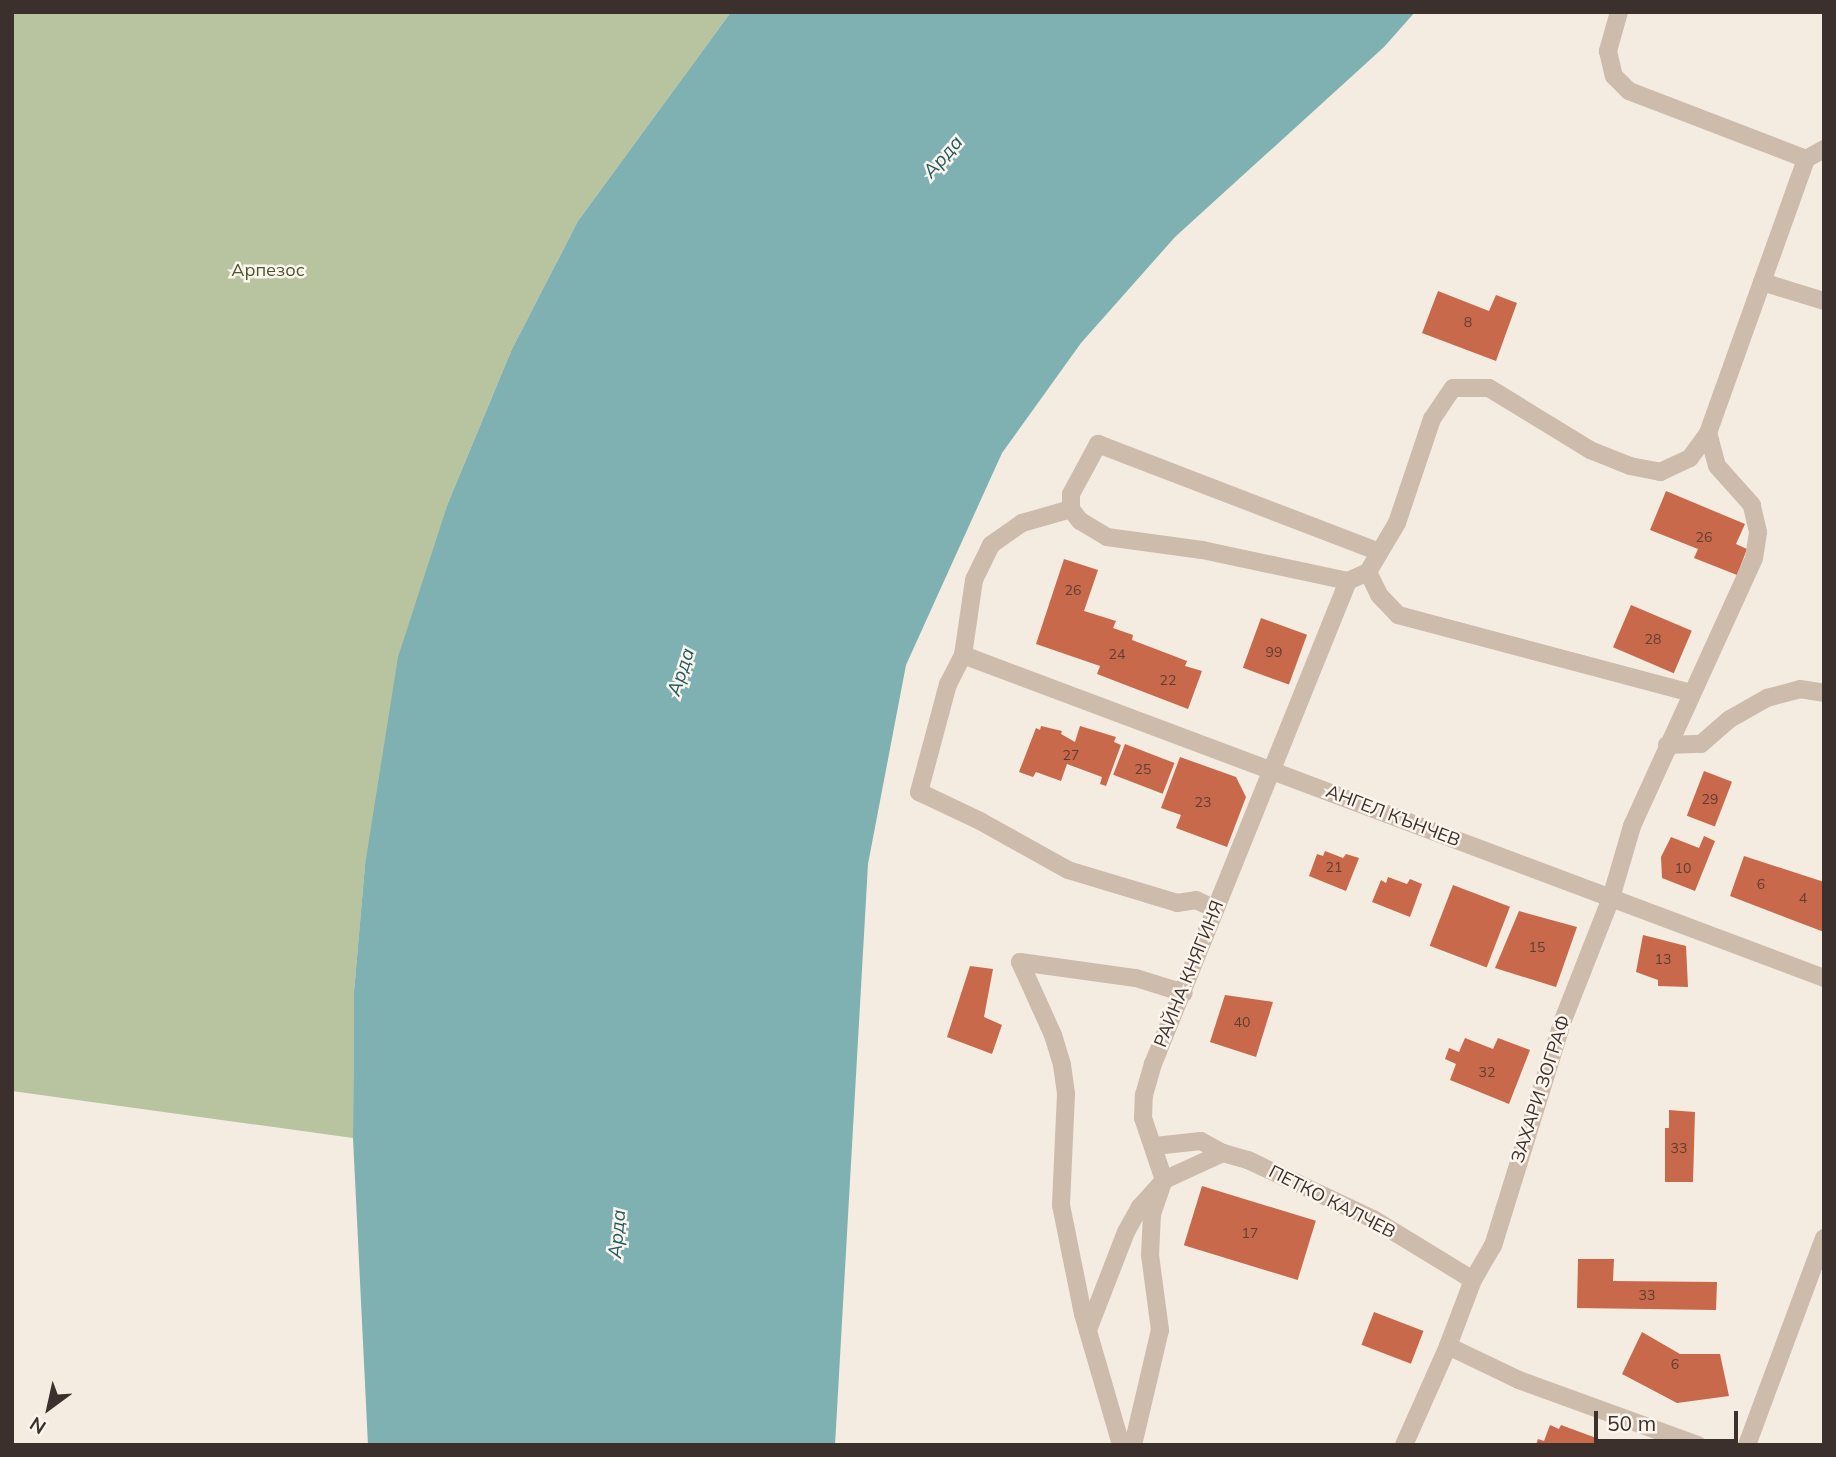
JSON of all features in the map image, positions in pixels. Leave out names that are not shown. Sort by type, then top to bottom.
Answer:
[{"type":"street","points":[[1619,12],[1608,51],[1614,76],[1629,91],[1806,159]]},
{"type":"street","points":[[1379,552],[1098,444],[1071,494],[1071,509],[1080,521],[1107,537],[1202,550],[1348,581],[1368,572],[1397,523],[1410,491],[1418,454],[1432,419],[1454,388],[1489,388],[1590,450],[1630,466],[1660,472],[1690,458],[1708,433],[1806,159],[1824,149]]},
{"type":"street","points":[[1762,282],[1824,301]]},
{"type":"street","name":"ЗАХАРИ ЗОГРАФ","points":[[1404,1445],[1448,1346],[1473,1280],[1493,1246],[1563,1020],[1611,898],[1632,826],[1754,558],[1758,531],[1752,505],[1717,466],[1708,433]]},
{"type":"street","points":[[1071,509],[1022,523],[991,545],[974,580],[963,655],[948,684],[919,792],[980,821],[1068,870],[1177,904],[1196,900],[1215,909]]},
{"type":"street","points":[[1368,572],[1379,594],[1398,615],[1691,692]]},
{"type":"street","name":"РАЙНА КНЯГИНЯ","points":[[1164,1180],[1143,1118],[1144,1095],[1153,1064],[1184,993],[1215,909],[1348,581]]},
{"type":"street","name":"АНГЕЛ КЪНЧЕВ","points":[[963,655],[1824,978]]},
{"type":"street","points":[[1667,745],[1701,744],[1730,719],[1767,698],[1800,689],[1824,693]]},
{"type":"street","points":[[1121,1445],[1088,1329],[1061,1205],[1066,1094],[1062,1065],[1020,962],[1136,978],[1184,993]]},
{"type":"street","name":"ПЕТКО КАЛЧЕВ","points":[[1154,1146],[1201,1141],[1223,1153],[1248,1160],[1373,1219],[1473,1280]]},
{"type":"street","points":[[1088,1329],[1126,1232],[1140,1207],[1164,1180],[1223,1153]]},
{"type":"street","points":[[1133,1445],[1160,1330],[1150,1255],[1152,1214],[1164,1180]]},
{"type":"street","points":[[1747,1445],[1824,1238]]},
{"type":"street","points":[[1448,1346],[1519,1380],[1698,1445]]},
{"type":"green space","name":"Арпезос","points":[[12,12],[731,12],[578,221],[512,349],[448,503],[365,865],[354,992],[353,1138],[12,1091]]},
{"type":"water","name":"Арда","points":[[731,12],[1415,12],[1384,47],[1175,237],[1081,343],[1002,453],[906,665],[868,864],[835,1445],[368,1445],[353,1138],[354,992],[365,865],[398,657],[448,503],[512,349],[578,221]]},
{"type":"building","points":[[1438,291],[1489,311],[1496,295],[1517,303],[1496,361],[1422,333]]},
{"type":"building","points":[[1666,491],[1745,524],[1736,544],[1747,549],[1737,575],[1694,558],[1698,549],[1650,530]]},
{"type":"building","points":[[1064,559],[1098,570],[1084,611],[1116,621],[1113,628],[1133,635],[1132,640],[1187,661],[1185,666],[1202,671],[1188,709],[1097,674],[1100,666],[1036,644]]},
{"type":"building","points":[[1631,605],[1692,631],[1674,673],[1613,647]]},
{"type":"building","points":[[1261,618],[1307,635],[1289,685],[1243,668]]},
{"type":"building","points":[[1041,726],[1062,731],[1061,734],[1075,742],[1080,726],[1116,737],[1114,742],[1121,745],[1106,786],[1100,784],[1102,777],[1067,764],[1061,781],[1036,772],[1033,777],[1019,772],[1036,728],[1040,730]]},
{"type":"building","points":[[1125,744],[1174,763],[1163,794],[1113,775]]},
{"type":"building","points":[[1180,757],[1236,777],[1246,797],[1227,847],[1176,828],[1181,815],[1161,808]]},
{"type":"building","points":[[1704,771],[1732,782],[1715,827],[1687,816]]},
{"type":"building","points":[[1704,836],[1715,841],[1695,891],[1662,878],[1661,857],[1671,837],[1699,848]]},
{"type":"building","points":[[1325,851],[1343,858],[1346,854],[1359,858],[1346,891],[1309,876],[1317,854],[1323,856]]},
{"type":"building","points":[[1744,856],[1824,882],[1824,932],[1730,896]]},
{"type":"building","points":[[1388,877],[1407,884],[1410,879],[1422,884],[1410,917],[1372,902],[1381,880],[1386,883]]},
{"type":"building","points":[[1453,885],[1510,907],[1487,968],[1430,946]]},
{"type":"building","points":[[1519,911],[1577,927],[1556,987],[1495,968]]},
{"type":"building","points":[[1643,935],[1686,946],[1688,987],[1658,986],[1658,980],[1636,972]]},
{"type":"building","points":[[970,966],[993,969],[984,1017],[1002,1025],[992,1054],[947,1037]]},
{"type":"building","points":[[1225,995],[1273,1002],[1256,1057],[1210,1042]]},
{"type":"building","points":[[1465,1038],[1493,1049],[1498,1038],[1530,1050],[1509,1104],[1450,1080],[1456,1064],[1445,1059],[1449,1048],[1459,1052]]},
{"type":"building","points":[[1669,1110],[1695,1112],[1693,1182],[1665,1182],[1665,1128],[1669,1128]]},
{"type":"building","points":[[1202,1186],[1316,1221],[1298,1280],[1184,1245]]},
{"type":"building","points":[[1578,1259],[1614,1259],[1613,1281],[1717,1282],[1716,1310],[1577,1308]]},
{"type":"building","points":[[1374,1312],[1423,1331],[1411,1364],[1361,1345]]},
{"type":"building","points":[[1642,1332],[1680,1354],[1720,1354],[1729,1396],[1677,1403],[1622,1374]]},
{"type":"building","points":[[1550,1425],[1559,1429],[1561,1425],[1599,1439],[1597,1445],[1536,1445],[1538,1439],[1544,1441]]}]
